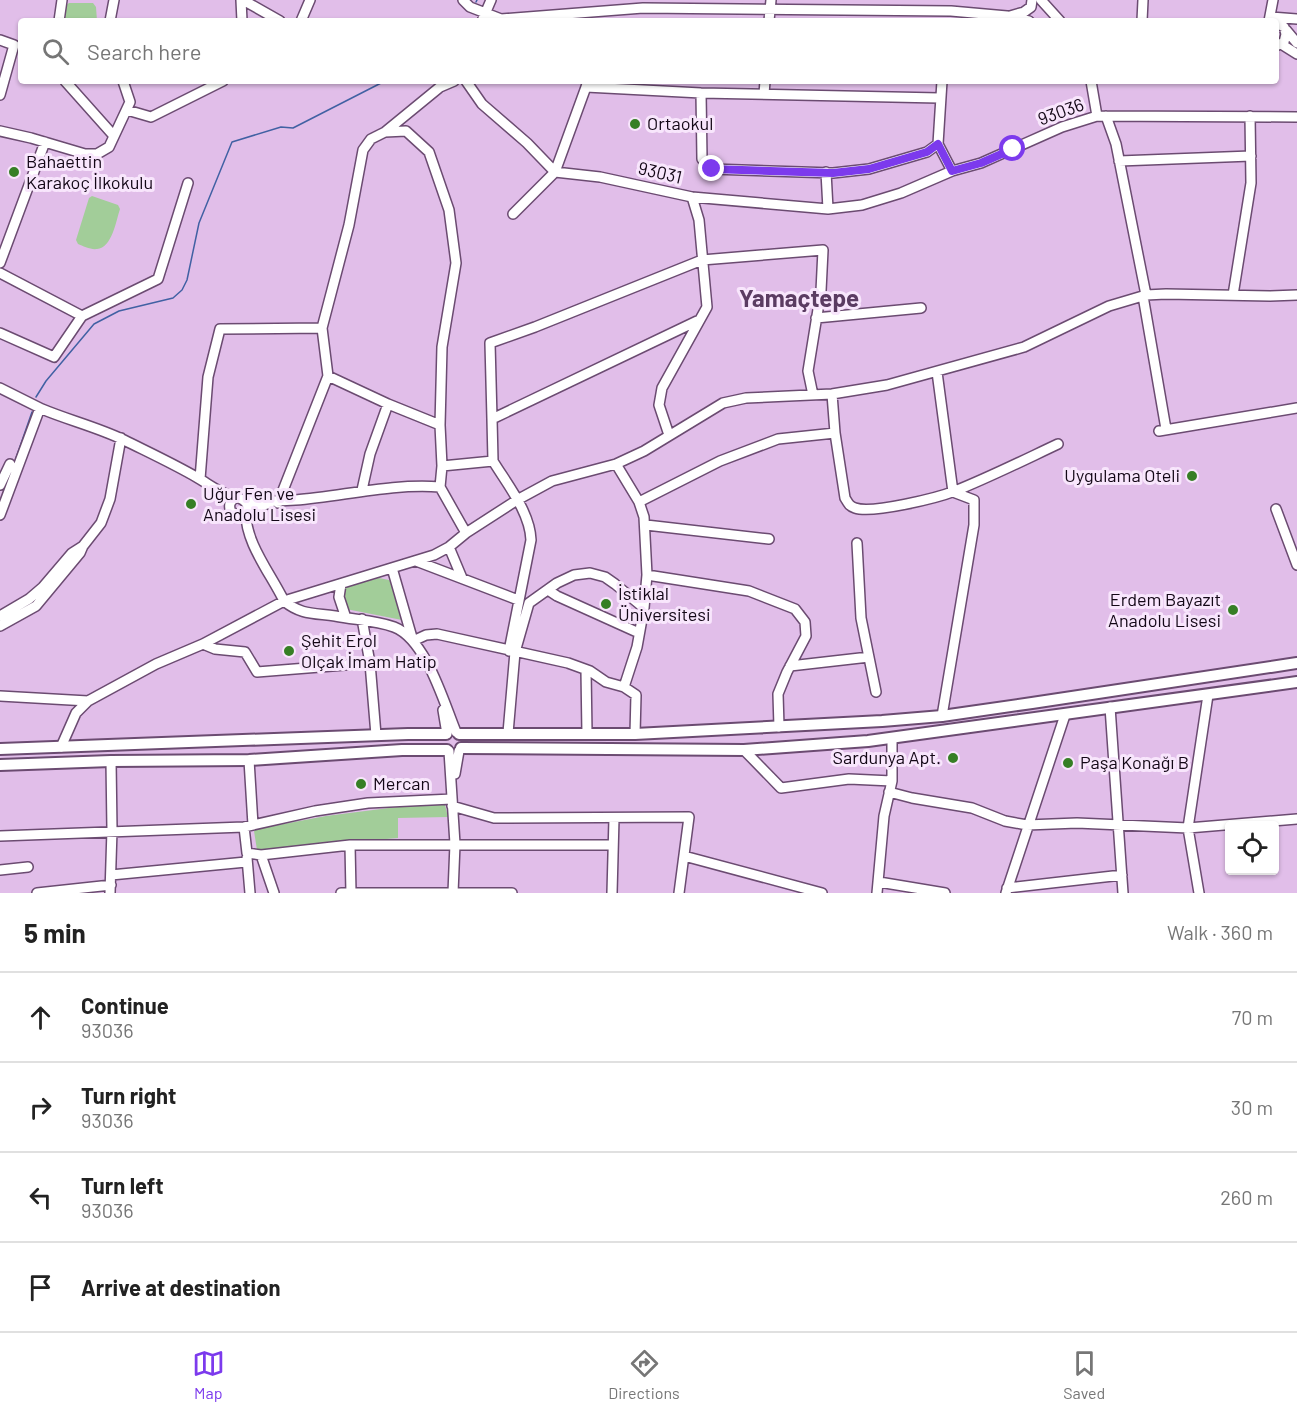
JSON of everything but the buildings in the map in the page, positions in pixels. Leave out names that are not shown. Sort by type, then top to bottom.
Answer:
[{"type":"main road","points":[[0,749],[376,735],[635,734],[779,727],[942,716],[1297,663]]},
{"type":"main road","points":[[0,765],[249,760],[402,750],[744,750],[892,739],[1297,682]]},
{"type":"main road","points":[[452,734],[463,742],[454,750]]},
{"type":"main road","points":[[452,734],[443,741],[454,750]]},
{"type":"street","points":[[59,18],[62,0]]},
{"type":"street","points":[[111,18],[114,0]]},
{"type":"street","points":[[242,18],[242,0],[275,18]]},
{"type":"street","points":[[302,18],[310,0]]},
{"type":"street","points":[[463,0],[483,17],[491,0]]},
{"type":"street","points":[[1007,16],[1024,12],[1031,7],[1032,0]]},
{"type":"street","points":[[1041,0],[1057,18]]},
{"type":"street","points":[[1142,18],[1143,0]]},
{"type":"street","points":[[1272,18],[1273,0]]},
{"type":"street","points":[[525,18],[610,11],[643,4],[770,5],[1016,18]]},
{"type":"street","points":[[607,18],[610,11]]},
{"type":"street","points":[[1279,20],[1297,19]]},
{"type":"street","points":[[1279,23],[1297,43]]},
{"type":"street","points":[[1279,44],[1286,38],[1286,30]]},
{"type":"street","points":[[0,40],[18,47],[0,95]]},
{"type":"street","points":[[1279,45],[1297,54]]},
{"type":"street","points":[[68,84],[114,136]]},
{"type":"street","points":[[0,131],[85,154],[98,154],[110,147],[130,102],[124,84]]},
{"type":"street","points":[[127,110],[151,117],[217,84]]},
{"type":"street","points":[[274,503],[328,376],[322,328],[349,225],[363,150],[371,139],[385,132],[440,87],[447,84]]},
{"type":"street","points":[[468,84],[482,104],[527,143],[555,172]]},
{"type":"street","points":[[513,214],[555,172],[587,84],[701,93],[939,98]]},
{"type":"street","points":[[764,94],[765,84]]},
{"type":"street","points":[[941,84],[938,144],[952,171]]},
{"type":"street","points":[[1092,84],[1101,116],[1116,144],[1144,296],[1162,430],[1297,408]]},
{"type":"street","points":[[701,93],[702,159],[712,169],[826,172],[869,169],[927,152],[938,144]]},
{"type":"street","name":"93036","points":[[952,171],[981,163],[1062,127],[1101,116],[1297,117]]},
{"type":"street","points":[[1233,295],[1251,183],[1250,116]]},
{"type":"street","points":[[385,132],[406,131],[429,152],[449,210],[456,262],[442,347],[440,487],[466,533]]},
{"type":"street","points":[[0,263],[4,240],[45,142]]},
{"type":"street","points":[[1119,161],[1251,156]]},
{"type":"street","name":"93031","points":[[555,172],[600,177],[692,197],[828,209],[862,205],[901,193],[952,171]]},
{"type":"street","points":[[826,172],[828,209]]},
{"type":"street","points":[[0,333],[54,357],[82,316],[158,279],[188,183]]},
{"type":"street","points":[[669,435],[659,405],[662,388],[706,307],[699,220],[692,197]]},
{"type":"street","points":[[507,733],[518,600],[531,540],[531,529],[517,500],[493,461],[490,343],[702,260],[823,250],[821,291],[808,371],[813,395]]},
{"type":"street","points":[[0,273],[82,316]]},
{"type":"street","points":[[61,747],[76,713],[88,700],[156,664],[203,644],[284,601],[416,561],[449,548],[466,533],[517,500],[552,481],[590,469],[616,464],[723,403],[746,398],[832,394],[887,385],[1024,346],[1109,306],[1144,296],[1166,294],[1297,295]]},
{"type":"street","points":[[816,318],[921,308]]},
{"type":"street","points":[[492,419],[697,321]]},
{"type":"street","points":[[200,479],[208,377],[220,328],[322,328]]},
{"type":"street","points":[[937,372],[953,492]]},
{"type":"street","points":[[328,376],[388,404],[440,424]]},
{"type":"street","points":[[0,388],[40,408],[121,438],[200,479],[212,488],[253,544],[284,601],[296,611],[362,619],[396,628],[413,641]]},
{"type":"street","points":[[832,394],[835,433],[845,498],[849,505],[865,510],[953,492],[1058,444]]},
{"type":"street","points":[[362,490],[370,454],[388,404]]},
{"type":"street","points":[[0,485],[40,408]]},
{"type":"street","points":[[639,502],[720,461],[778,440],[835,433]]},
{"type":"street","points":[[0,616],[37,598],[72,553],[83,546],[101,523],[110,499],[121,438]]},
{"type":"street","points":[[442,466],[493,461]]},
{"type":"street","points":[[0,514],[9,464]]},
{"type":"street","points":[[616,464],[639,502],[646,525],[644,608],[624,687]]},
{"type":"street","points":[[231,511],[239,516],[274,503],[362,490],[440,487]]},
{"type":"street","points":[[212,488],[241,499],[248,506],[247,528],[253,544]]},
{"type":"street","points":[[942,716],[974,525],[974,500],[953,492]]},
{"type":"street","points":[[231,511],[232,500],[274,503]]},
{"type":"street","points":[[1276,509],[1297,565]]},
{"type":"street","points":[[646,525],[769,539]]},
{"type":"street","points":[[857,543],[861,618],[876,692]]},
{"type":"street","points":[[449,548],[462,578]]},
{"type":"street","points":[[416,561],[518,600]]},
{"type":"street","points":[[392,568],[413,641],[438,687],[452,734]]},
{"type":"street","points":[[512,651],[529,603],[574,575],[590,573],[615,584],[644,608]]},
{"type":"street","points":[[646,575],[749,591],[795,609],[805,622],[806,636],[778,694],[779,727]]},
{"type":"street","points":[[341,584],[339,597],[346,618]]},
{"type":"street","points":[[548,590],[639,633]]},
{"type":"street","points":[[0,626],[36,606],[37,598]]},
{"type":"street","points":[[362,619],[370,663],[376,735]]},
{"type":"street","points":[[413,641],[426,635],[436,634],[568,663],[586,670],[636,695],[635,734]]},
{"type":"street","points":[[203,644],[215,649],[245,652],[257,672],[370,663]]},
{"type":"street","points":[[790,666],[868,657]]},
{"type":"street","points":[[586,670],[587,734]]},
{"type":"street","points":[[1199,893],[1188,828],[1208,695]]},
{"type":"street","points":[[0,696],[88,700]]},
{"type":"street","points":[[1110,708],[1123,893]]},
{"type":"street","points":[[1065,715],[1006,890],[1122,875]]},
{"type":"street","points":[[877,893],[884,816],[892,781],[892,739]]},
{"type":"street","points":[[453,892],[454,750]]},
{"type":"street","points":[[744,750],[781,788],[849,779],[892,781]]},
{"type":"street","points":[[249,760],[247,857],[250,893]]},
{"type":"street","points":[[111,761],[111,884]]},
{"type":"street","points":[[889,792],[972,808],[1005,821],[1027,825],[1077,823],[1188,828],[1297,819]]},
{"type":"street","points":[[0,836],[249,826],[368,803],[452,799],[494,818],[689,817],[679,893]]},
{"type":"street","points":[[612,893],[614,818]]},
{"type":"street","points":[[37,893],[111,884],[247,857],[350,845],[613,845]]},
{"type":"street","points":[[350,845],[347,893],[512,893]]},
{"type":"street","points":[[261,855],[274,893]]},
{"type":"street","points":[[684,856],[822,893]]},
{"type":"street","points":[[0,870],[28,867]]},
{"type":"street","points":[[879,882],[945,893]]},
{"type":"green space","points":[[69,3],[93,3],[96,7],[97,18],[64,18],[65,6]]},
{"type":"green space","points":[[92,196],[118,205],[120,209],[110,239],[97,249],[78,244],[76,240],[89,198]]},
{"type":"green space","points":[[379,578],[389,580],[393,586],[402,620],[346,609],[342,603],[343,588]]},
{"type":"green space","points":[[436,802],[445,805],[448,817],[398,818],[398,838],[257,850],[254,831],[257,829],[326,816]]},
{"type":"waterway","points":[[36,397],[46,381],[94,324],[119,311],[173,298],[182,290],[187,280],[199,223],[232,142],[281,127],[293,128],[379,84]]},
{"type":"waterway","points":[[16,458],[32,412]]},
{"type":"place","name":"Ortaokul","points":[[635,124]]},
{"type":"place","name":"Bahaettin Karakoç İlkokulu","points":[[14,172]]},
{"type":"place","name":"Uygulama Oteli","points":[[1192,476]]},
{"type":"place","name":"Uğur Fen ve Anadolu Lisesi","points":[[191,504]]},
{"type":"place","name":"İstiklal Üniversitesi","points":[[606,604]]},
{"type":"place","name":"Erdem Bayazıt Anadolu Lisesi","points":[[1233,610]]},
{"type":"place","name":"Şehit Erol Olçak İmam Hatip","points":[[289,651]]},
{"type":"place","name":"Sardunya Apt.","points":[[953,758]]},
{"type":"place","name":"Paşa Konağı B","points":[[1068,763]]},
{"type":"place","name":"Mercan","points":[[361,784]]},
{"type":"district","name":"Yamaçtepe","points":[[799,299]]},
{"type":"route","points":[[712,169],[833,173],[869,169],[927,152],[938,144],[952,171],[981,163],[1013,149]]}]
